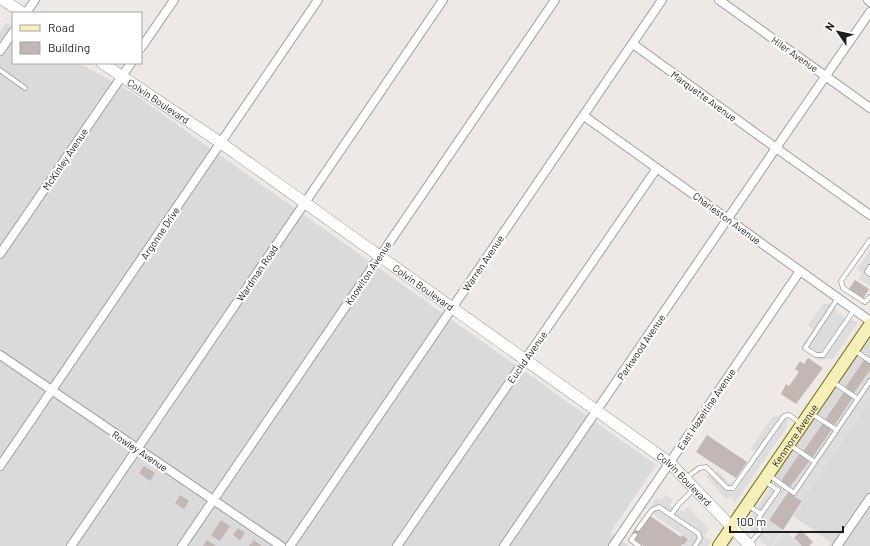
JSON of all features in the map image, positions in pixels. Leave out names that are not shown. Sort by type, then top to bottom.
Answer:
[{"type":"main road","name":"Kenmore Avenue","points":[[719,546],[870,325]]},
{"type":"street","points":[[3,0],[23,12]]},
{"type":"street","points":[[26,12],[35,0]]},
{"type":"street","points":[[142,47],[174,0]]},
{"type":"street","name":"Argonne Drive","points":[[0,466],[318,0]]},
{"type":"street","name":"Wardman Road","points":[[70,546],[443,0]]},
{"type":"street","name":"Knowlton Avenue","points":[[182,546],[555,0]]},
{"type":"street","name":"Warren Avenue","points":[[290,546],[662,0]]},
{"type":"street","name":"Hiler Avenue","points":[[719,0],[728,3],[870,108]]},
{"type":"street","name":"Parkwood Avenue","points":[[504,546],[870,12]]},
{"type":"street","points":[[0,51],[12,33]]},
{"type":"street","name":"Marquette Avenue","points":[[632,44],[870,215]]},
{"type":"street","name":"Colvin Boulevard","points":[[104,64],[221,143],[670,462],[694,489],[750,545]]},
{"type":"street","name":"McKinley Avenue","points":[[0,254],[130,64]]},
{"type":"street","name":"Charleston Avenue","points":[[584,116],[870,321]]},
{"type":"street","name":"Euclid Avenue","points":[[397,546],[657,168]]},
{"type":"street","name":"East Hazeltine Avenue","points":[[612,546],[800,271]]},
{"type":"street","name":"Rowley Avenue","points":[[0,355],[281,546]]},
{"type":"street","points":[[837,546],[870,498]]},
{"type":"lane","points":[[0,70],[25,88]]},
{"type":"lane","points":[[870,240],[841,281],[843,288],[862,301],[865,302],[870,297]]},
{"type":"lane","points":[[870,267],[867,272],[870,274]]},
{"type":"lane","points":[[838,298],[805,348],[816,355],[823,355],[854,310]]},
{"type":"lane","points":[[853,350],[870,361]]},
{"type":"lane","points":[[832,381],[858,399]]},
{"type":"lane","points":[[817,459],[870,381]]},
{"type":"lane","points":[[810,412],[837,430]]},
{"type":"lane","points":[[685,479],[699,468],[706,467],[727,488],[733,488],[784,416],[788,415],[802,424]]},
{"type":"lane","points":[[766,478],[794,492],[815,462],[789,444]]},
{"type":"lane","points":[[750,545],[760,532],[758,520],[760,514],[778,490],[766,478]]},
{"type":"lane","points":[[671,515],[679,504],[694,489]]},
{"type":"lane","points":[[747,504],[760,514]]},
{"type":"lane","points":[[638,529],[652,510],[659,507],[698,533],[700,538],[695,546]]},
{"type":"lane","points":[[635,534],[631,540],[639,546]]},
{"type":"shaded area","points":[[6,23],[12,26],[12,64],[81,64],[131,92],[656,465],[610,533],[629,546],[0,546],[0,32]]},
{"type":"shaded area","points":[[870,250],[870,286],[858,278],[862,273],[857,269]]},
{"type":"shaded area","points":[[823,304],[830,304],[835,307],[838,314],[841,314],[844,318],[858,322],[833,359],[825,359],[820,361],[801,348],[813,329],[808,325]]},
{"type":"shaded area","points":[[870,335],[870,546],[829,546],[831,542],[793,516],[803,501],[772,479]]},
{"type":"shaded area","points":[[870,377],[870,402],[825,468],[815,458]]},
{"type":"shaded area","points":[[781,415],[787,419],[788,425],[735,503],[732,496],[726,499],[706,476],[718,471],[729,483],[736,482],[755,453],[755,451],[750,450],[772,417]]},
{"type":"shaded area","points":[[813,459],[824,469],[803,500],[791,491]]},
{"type":"shaded area","points":[[775,481],[788,490],[768,520],[783,530],[772,546],[767,546],[748,527],[748,520]]},
{"type":"shaded area","points":[[665,495],[673,500],[669,506],[683,511],[688,507],[709,529],[704,536],[711,541],[708,546],[684,546],[689,539],[648,511],[657,497],[661,500]]},
{"type":"shaded area","points":[[785,530],[801,546],[773,546]]},
{"type":"building","points":[[855,280],[869,289],[863,299],[849,289]]},
{"type":"building","points":[[808,358],[823,368],[796,404],[781,394],[786,384],[789,386],[799,372],[795,369],[800,361],[804,364]]},
{"type":"building","points":[[864,360],[870,364],[870,370],[853,394],[845,388]]},
{"type":"building","points":[[844,392],[853,397],[834,426],[825,420]]},
{"type":"building","points":[[823,423],[832,429],[812,458],[803,452]]},
{"type":"building","points":[[707,435],[747,462],[736,478],[696,452]]},
{"type":"building","points":[[800,453],[810,460],[790,487],[781,481]]},
{"type":"building","points":[[144,466],[155,473],[150,481],[139,473]]},
{"type":"building","points":[[788,492],[802,501],[783,530],[769,520]]},
{"type":"building","points":[[180,495],[189,501],[184,509],[175,503]]},
{"type":"building","points":[[650,516],[681,537],[682,535],[688,539],[684,545],[644,546],[634,539],[637,536],[632,533],[636,528],[640,531]]},
{"type":"building","points":[[221,520],[230,526],[220,541],[211,535]]},
{"type":"building","points":[[238,528],[245,533],[240,540],[233,535]]},
{"type":"building","points":[[801,530],[813,542],[809,546],[802,546],[794,538]]},
{"type":"building","points":[[207,540],[216,546],[203,546]]},
{"type":"building","points":[[254,540],[262,546],[249,546]]}]
